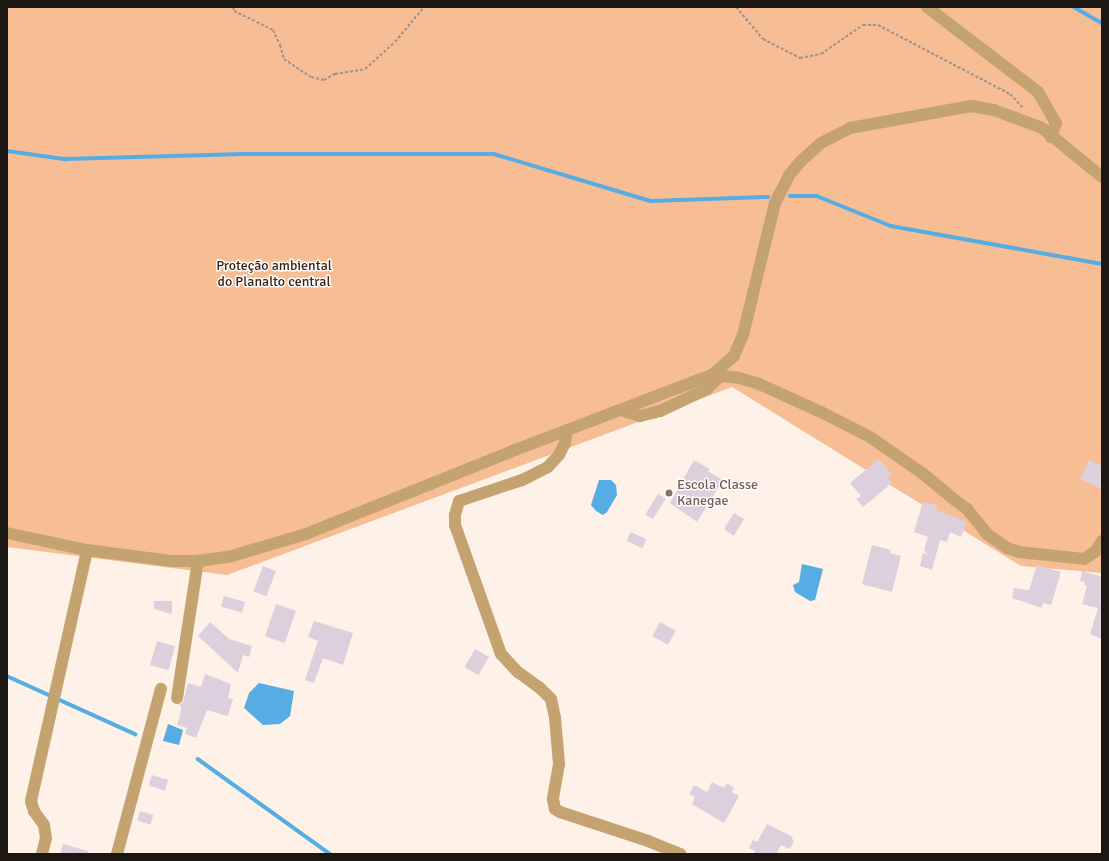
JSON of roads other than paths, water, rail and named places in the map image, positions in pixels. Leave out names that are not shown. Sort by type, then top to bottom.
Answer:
[{"type":"street","points":[[928,7],[1038,92],[1056,122],[1051,137]]},
{"type":"street","points":[[716,376],[734,356],[743,336],[760,259],[780,192],[789,175],[801,161],[821,143],[850,128],[971,106],[994,110],[1042,128],[1051,137],[1102,177]]},
{"type":"street","points":[[7,533],[87,550],[172,561],[232,556],[306,534],[567,430],[716,376],[739,378],[757,383],[821,412],[870,437],[922,473],[967,509],[987,534],[1007,548],[1019,552],[1084,559],[1096,551],[1102,541]]},
{"type":"street","points":[[567,430],[559,455],[548,466],[522,480],[469,496],[459,501],[455,514],[455,525],[501,654],[518,672],[539,687],[551,699],[555,718],[559,764],[553,799],[555,809],[560,812],[648,841],[680,854]]},
{"type":"street","points":[[42,854],[46,838],[44,826],[34,811],[31,801],[87,550]]},
{"type":"street","points":[[177,698],[198,560]]},
{"type":"street","points":[[117,854],[161,689]]},
{"type":"water","points":[[599,480],[611,480],[616,485],[617,495],[607,512],[603,515],[596,511],[591,505]]},
{"type":"water","points":[[802,564],[823,569],[815,600],[810,601],[795,592],[793,585],[799,582]]},
{"type":"water","points":[[259,683],[294,691],[290,716],[280,724],[263,725],[244,708],[249,693]]},
{"type":"water","points":[[168,724],[183,730],[179,745],[163,741]]},
{"type":"waterway","points":[[1074,7],[1102,23]]},
{"type":"waterway","points":[[7,151],[65,159],[243,154],[494,154],[651,201],[768,197]]},
{"type":"waterway","points":[[790,196],[817,196],[891,226],[1102,264]]},
{"type":"waterway","points":[[7,676],[135,734]]},
{"type":"waterway","points":[[198,759],[330,854]]},
{"type":"place","name":"Escola Classe Kanegae","points":[[669,493]]},
{"type":"park label","name":"Proteção ambiental do Planalto central","points":[[274,274]]}]
